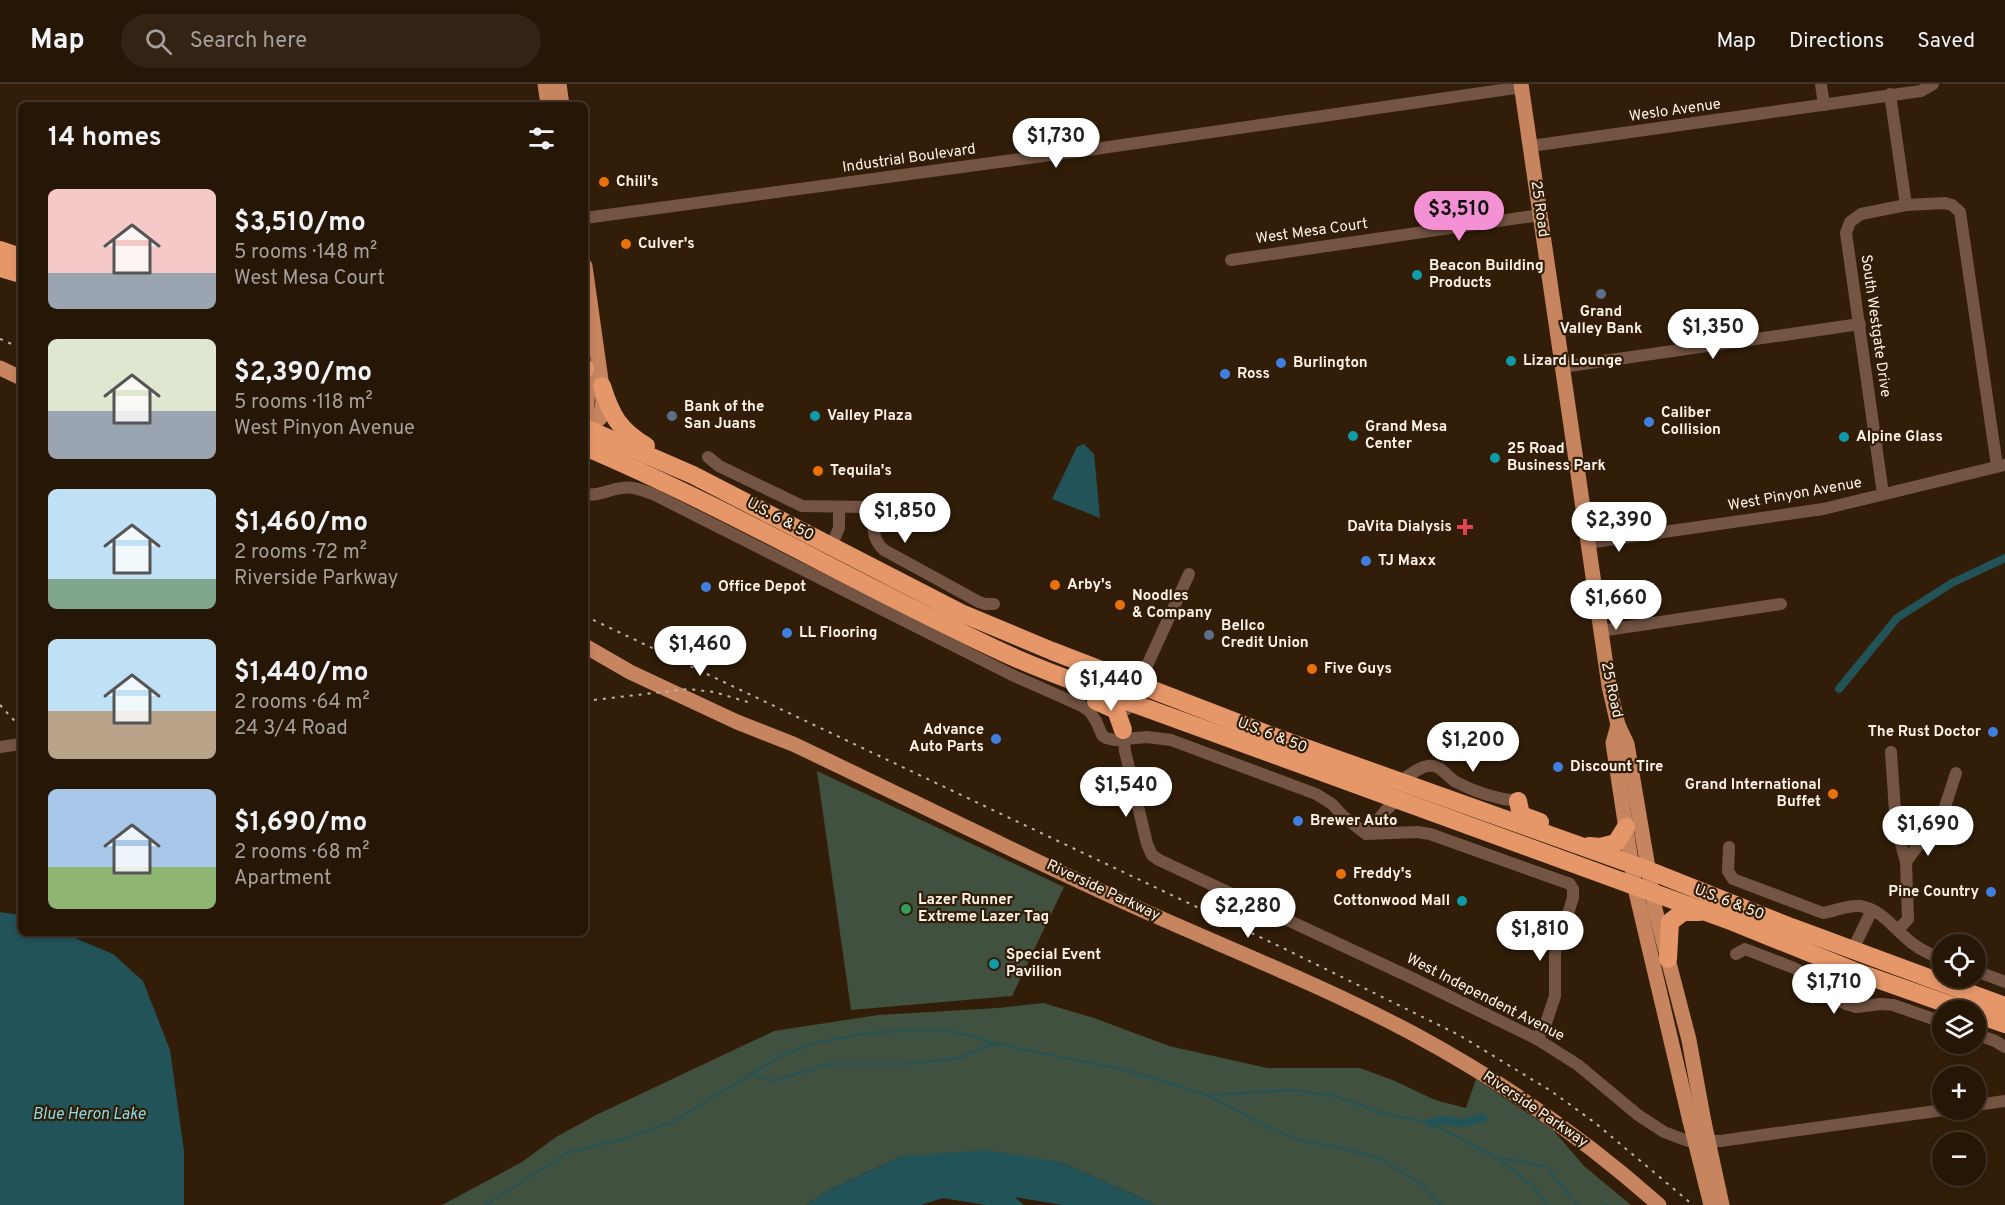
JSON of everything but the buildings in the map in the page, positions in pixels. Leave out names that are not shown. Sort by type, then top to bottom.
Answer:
[{"type":"highway","points":[[0,250],[18,256]]},
{"type":"highway","points":[[0,268],[18,273]]},
{"type":"highway","points":[[602,386],[614,419],[634,439],[681,464],[693,475]]},
{"type":"highway","name":"U.S. 6 & 50","points":[[588,435],[693,475],[961,613],[1136,687],[1640,867],[1791,927],[2005,1007]]},
{"type":"highway","name":"U.S. 6 & 50","points":[[588,436],[704,501],[874,589],[1032,664],[1113,696],[1136,687],[1256,749],[1728,920],[1857,972],[1936,1000]]},
{"type":"highway","points":[[704,501],[730,506],[819,550],[831,547]]},
{"type":"highway","points":[[986,644],[1013,666],[1116,710],[1123,734]]},
{"type":"highway","points":[[1256,749],[1300,757],[1371,783],[1388,786],[1400,782]]},
{"type":"highway","points":[[1396,801],[1411,796],[1479,820],[1515,823]]},
{"type":"highway","points":[[1518,801],[1521,815],[1556,828],[1572,843],[1610,846],[1619,839],[1626,827]]},
{"type":"highway","points":[[1668,959],[1670,922],[1678,914],[1696,911],[1728,920]]},
{"type":"highway","points":[[1765,936],[1787,937],[1840,954],[1848,954],[1853,950]]},
{"type":"highway","points":[[1857,972],[1867,968],[1884,970],[1956,997],[1980,1004],[2005,1007]]},
{"type":"highway","points":[[1986,1017],[2005,1024]]},
{"type":"main road","points":[[545,84],[548,102]]},
{"type":"main road","points":[[559,84],[562,102]]},
{"type":"main road","name":"25 Road","points":[[1522,85],[1599,631],[1618,725],[1627,744],[1644,891],[1697,1122],[1711,1205]]},
{"type":"main road","points":[[588,288],[602,386],[602,414],[588,431]]},
{"type":"main road","points":[[0,368],[18,377]]},
{"type":"main road","name":"Riverside Parkway","points":[[588,648],[630,672],[737,722],[793,744],[1139,909],[1411,1033],[1538,1110],[1624,1173],[1659,1205]]},
{"type":"main road","name":"25 Road","points":[[1618,725],[1613,743],[1626,827],[1640,867]]},
{"type":"main road","name":"25 Road","points":[[1644,891],[1668,959],[1689,1040],[1697,1122],[1722,1205]]},
{"type":"main road","name":"Riverside Parkway","points":[[1624,1173],[1651,1205]]},
{"type":"street","points":[[1821,84],[1824,105]]},
{"type":"street","name":"Weslo Avenue","points":[[1531,146],[1921,91],[1933,84]]},
{"type":"street","name":"Industrial Boulevard","points":[[588,218],[1095,148],[1522,85]]},
{"type":"street","points":[[1890,94],[1906,205],[1949,203],[1961,216],[2001,465]]},
{"type":"street","name":"South Westgate Drive","points":[[1883,494],[1846,233],[1853,218],[1861,214],[1906,205]]},
{"type":"street","name":"West Mesa Court","points":[[1231,260],[1540,215]]},
{"type":"street","points":[[1562,367],[1860,324]]},
{"type":"street","points":[[708,457],[719,466],[795,504],[870,508],[876,541],[884,550],[979,602],[994,604]]},
{"type":"street","name":"West Pinyon Avenue","points":[[1587,543],[1823,509],[2001,465]]},
{"type":"street","points":[[588,494],[596,495],[614,489],[631,487],[655,495],[1012,675],[1082,706],[1090,712],[1102,735],[1106,738],[1123,734],[1171,740],[1316,794],[1332,804],[1342,816],[1366,834],[1406,832],[1430,834],[1567,882],[1572,886],[1573,898],[1555,953],[1555,996],[1537,1039]]},
{"type":"street","points":[[831,547],[839,528],[839,507]]},
{"type":"street","points":[[1123,734],[1136,687],[1189,574]]},
{"type":"street","points":[[1599,631],[1781,604]]},
{"type":"street","name":"West Independent Avenue","points":[[1123,734],[1147,843],[1152,855],[1537,1039],[1578,1065],[1653,1125],[1675,1137],[1688,1141],[1720,1141],[1932,1112]]},
{"type":"street","points":[[0,747],[18,744]]},
{"type":"street","points":[[1891,752],[1896,826],[1906,862],[1908,920],[1898,930]]},
{"type":"street","points":[[1400,782],[1428,766],[1441,768],[1451,779],[1462,785],[1498,799],[1518,801]]},
{"type":"street","points":[[1906,862],[1944,810],[1956,773]]},
{"type":"street","points":[[1366,834],[1396,801]]},
{"type":"street","points":[[1729,847],[1728,871],[1734,879],[1822,913],[1859,906],[1872,910],[1923,950],[1932,954]]},
{"type":"street","points":[[1853,950],[1872,910]]},
{"type":"street","points":[[1736,954],[1746,949],[1794,968],[1816,980],[1833,998],[1846,1004],[1856,1007],[1893,1005],[1932,1019]]},
{"type":"street","points":[[1846,1004],[1857,972]]},
{"type":"street","points":[[1986,975],[2005,982]]},
{"type":"street","points":[[1986,1038],[2005,1047]]},
{"type":"street","points":[[1986,1104],[2005,1101]]},
{"type":"green space","points":[[817,771],[1064,887],[1012,996],[851,1010]]},
{"type":"green space","points":[[1043,1003],[1094,1018],[1169,1046],[1267,1068],[1360,1068],[1435,1100],[1466,1108],[1476,1079],[1553,1130],[1584,1166],[1631,1205],[1156,1205],[1061,1162],[902,1156],[829,1190],[806,1205],[442,1205],[522,1162],[556,1137],[596,1115],[774,1031],[878,1015]]},
{"type":"water","points":[[1084,444],[1094,454],[1100,518],[1052,499],[1077,447]]},
{"type":"water","name":"Blue Heron Lake","points":[[0,912],[18,915],[18,936],[70,936],[113,954],[143,981],[170,1050],[184,1151],[184,1205],[0,1205]]},
{"type":"water","points":[[986,1150],[1061,1162],[1156,1205],[1063,1205],[1015,1197],[1024,1205],[986,1205],[943,1198],[921,1205],[806,1205],[829,1190],[902,1156]]},
{"type":"waterway","points":[[1839,689],[1897,618],[1952,583],[2005,558]]},
{"type":"waterway","points":[[486,1205],[567,1153],[632,1136],[674,1121],[783,1055],[816,1043],[868,1033],[915,1030],[950,1031],[1016,1048],[1125,1070],[1208,1095],[1294,1090],[1334,1096],[1383,1113],[1430,1123],[1499,1159],[1511,1159],[1547,1167],[1577,1205]]},
{"type":"waterway","points":[[752,1075],[774,1081],[829,1064],[904,1064],[959,1058],[995,1043]]},
{"type":"waterway","points":[[1209,1096],[1273,1130],[1304,1141],[1342,1148],[1383,1160],[1423,1185],[1441,1205]]},
{"type":"waterway","points":[[1430,1123],[1440,1120],[1463,1123],[1483,1118]]},
{"type":"waterway","points":[[1500,1160],[1533,1186],[1547,1205]]},
{"type":"railway","points":[[0,339],[18,347]]},
{"type":"railway","points":[[588,617],[1285,949],[1459,1035],[1551,1091],[1594,1122],[1693,1205]]},
{"type":"railway","points":[[588,701],[688,689],[714,692],[751,703]]},
{"type":"railway","points":[[0,705],[18,725]]},
{"type":"place","name":"Chili's","points":[[604,182]]},
{"type":"place","name":"Culver's","points":[[626,244]]},
{"type":"place","name":"Beacon Building Products","points":[[1417,275]]},
{"type":"place","name":"Grand Valley Bank","points":[[1601,294]]},
{"type":"place","name":"Lizard Lounge","points":[[1511,361]]},
{"type":"place","name":"Burlington","points":[[1281,363]]},
{"type":"place","name":"Ross","points":[[1225,374]]},
{"type":"place","name":"Bank of the San Juans","points":[[672,416]]},
{"type":"place","name":"Valley Plaza","points":[[815,416]]},
{"type":"place","name":"Caliber Collision","points":[[1649,422]]},
{"type":"place","name":"Grand Mesa Center","points":[[1353,436]]},
{"type":"place","name":"Alpine Glass","points":[[1844,437]]},
{"type":"place","name":"25 Road Business Park","points":[[1495,458]]},
{"type":"place","name":"Tequila's","points":[[818,471]]},
{"type":"place","name":"DaVita Dialysis","points":[[1465,527]]},
{"type":"place","name":"TJ Maxx","points":[[1366,561]]},
{"type":"place","name":"Arby's","points":[[1055,585]]},
{"type":"place","name":"Office Depot","points":[[706,587]]},
{"type":"place","name":"Noodles & Company","points":[[1120,605]]},
{"type":"place","name":"LL Flooring","points":[[787,633]]},
{"type":"place","name":"Bellco Credit Union","points":[[1209,635]]},
{"type":"place","name":"Five Guys","points":[[1312,669]]},
{"type":"place","name":"The Rust Doctor","points":[[1993,732]]},
{"type":"place","name":"Advance Auto Parts","points":[[996,739]]},
{"type":"place","name":"Discount Tire","points":[[1558,767]]},
{"type":"place","name":"Grand International Buffet","points":[[1833,794]]},
{"type":"place","name":"Brewer Auto","points":[[1298,821]]},
{"type":"place","name":"Freddy's","points":[[1341,874]]},
{"type":"place","name":"Pine Country","points":[[1991,892]]},
{"type":"place","name":"Cottonwood Mall","points":[[1462,901]]},
{"type":"place","name":"Lazer Runner Extreme Lazer Tag","points":[[906,909]]},
{"type":"place","name":"Special Event Pavilion","points":[[994,964]]}]
